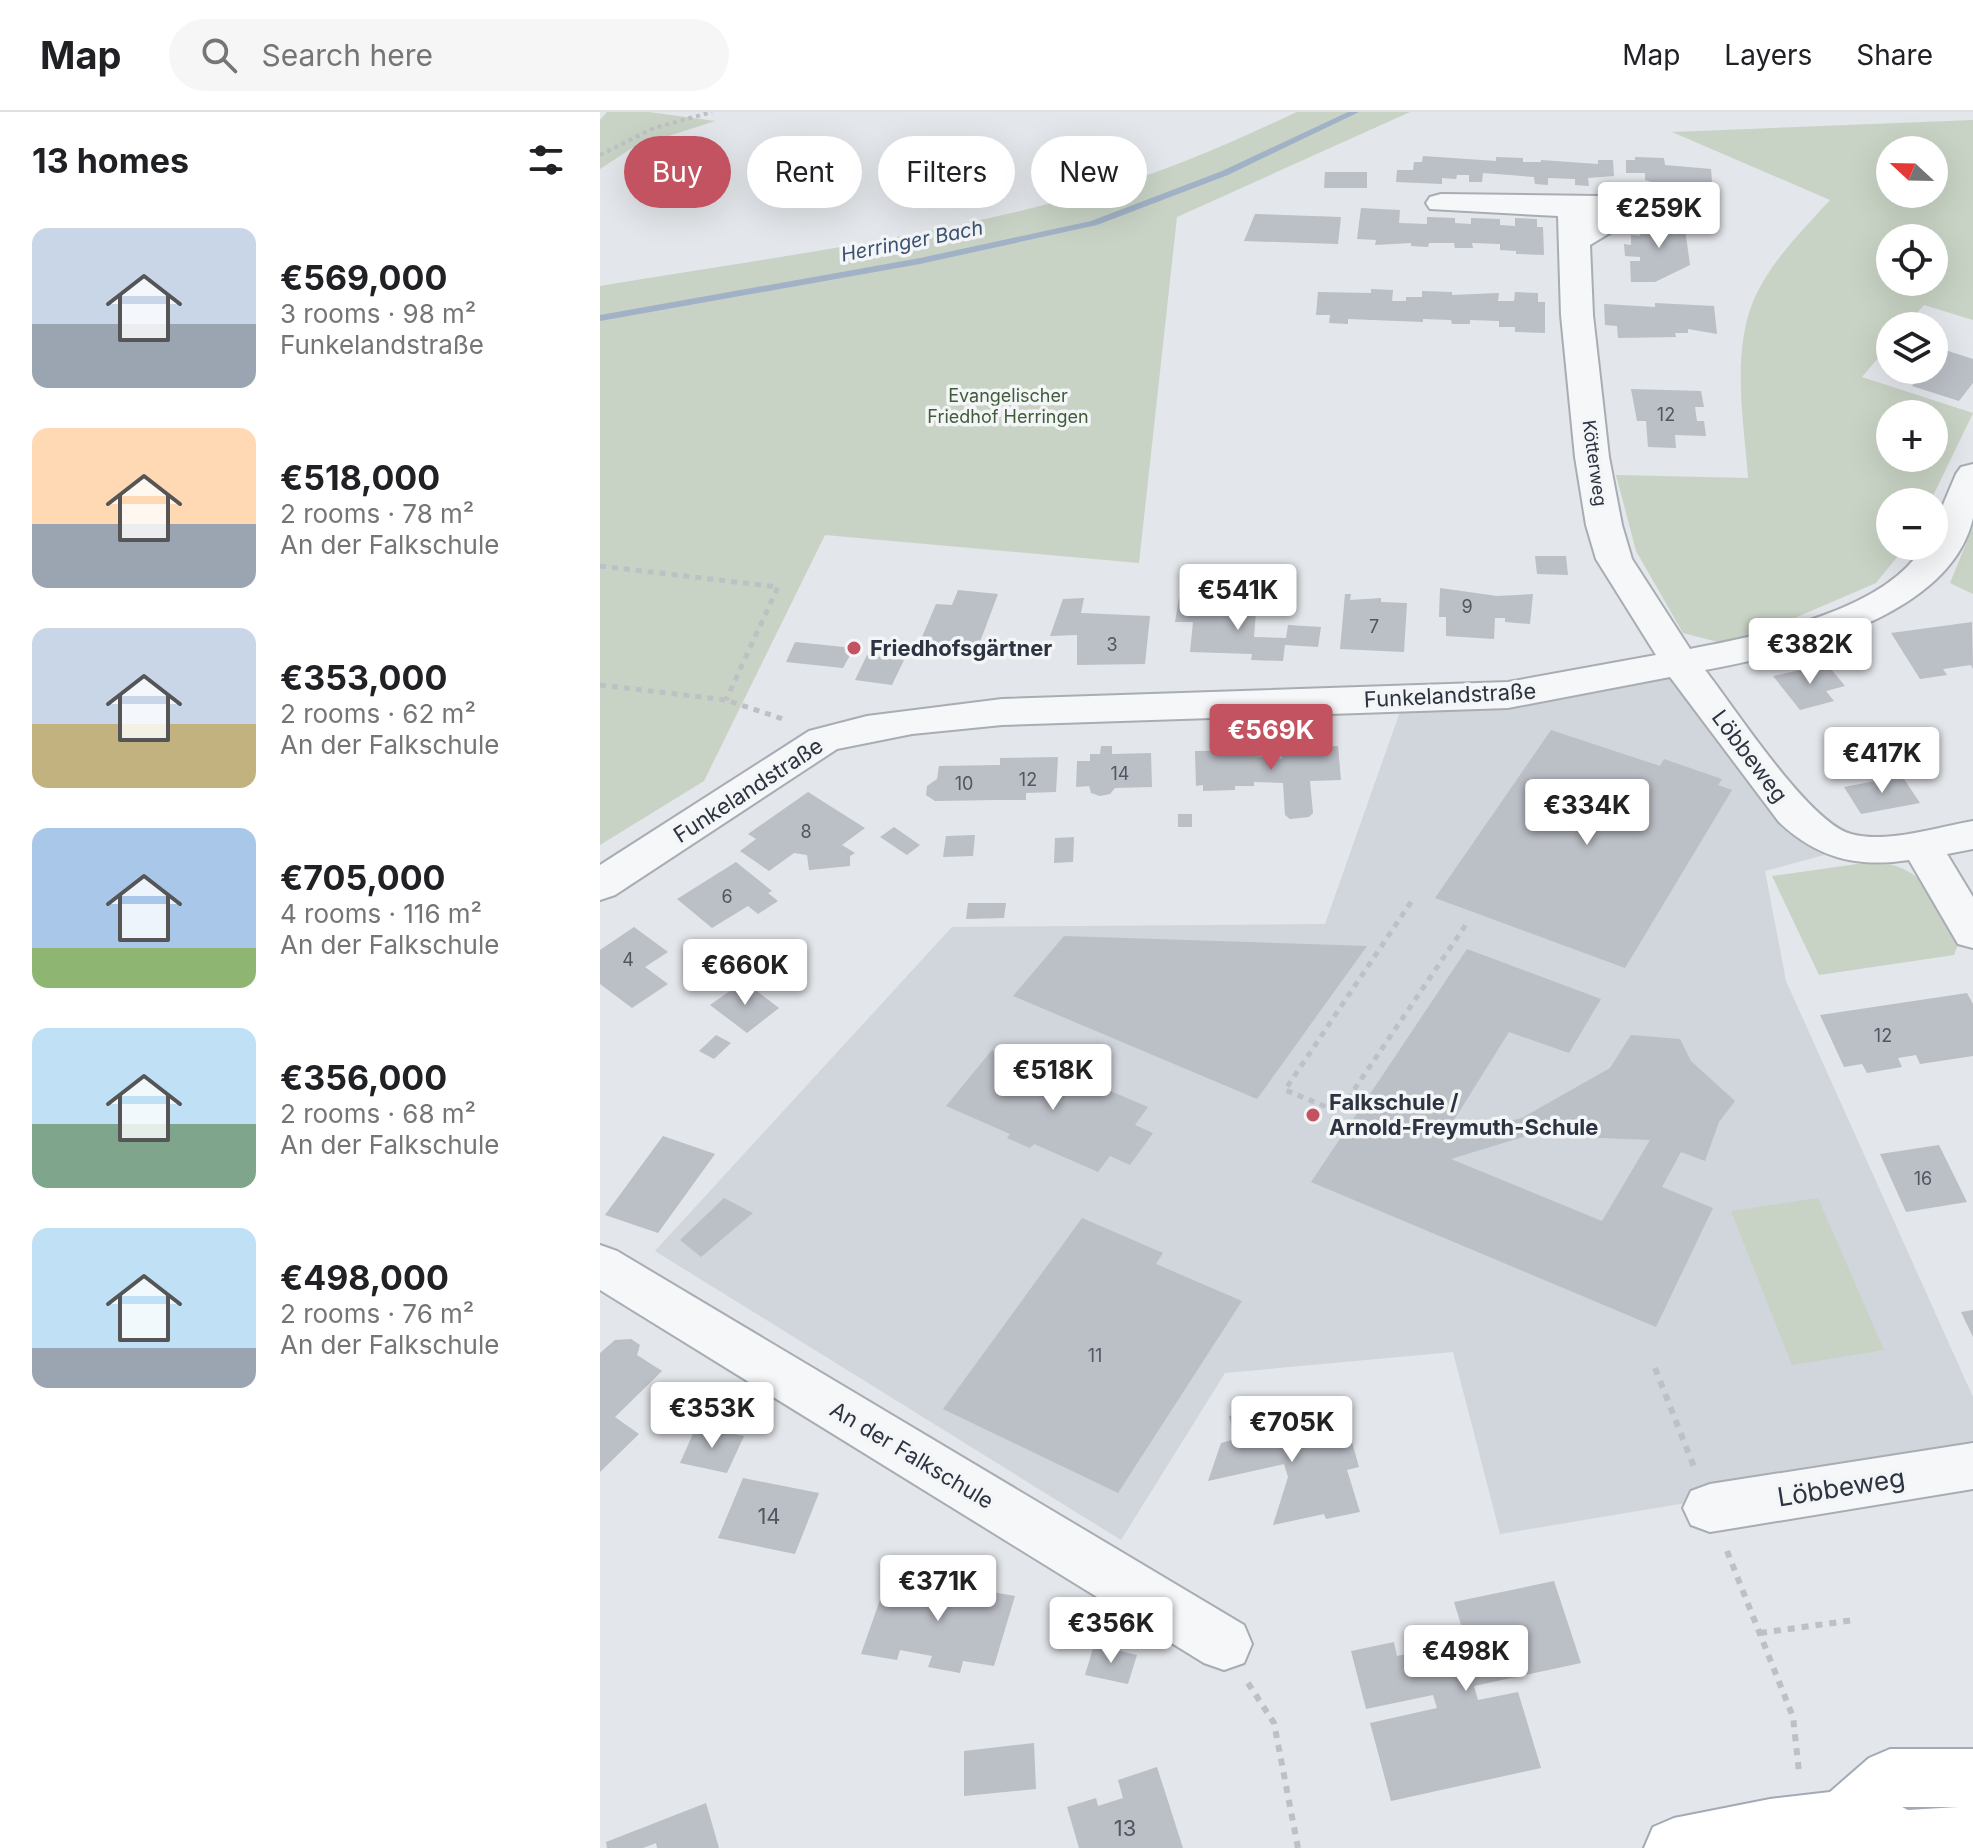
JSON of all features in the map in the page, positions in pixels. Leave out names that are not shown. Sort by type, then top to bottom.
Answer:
[{"type":"main road","points":[[1843,1820],[1890,1778],[1973,1778]]},
{"type":"main road","points":[[1674,1848],[1770,1828],[1843,1820],[1908,1840],[1973,1835]]},
{"type":"street","name":"Kötterweg","points":[[1441,203],[1573,207],[1578,331],[1604,525],[1614,559],[1681,665]]},
{"type":"street","name":"Funkelandstraße","points":[[600,885],[823,740],[849,732],[928,717],[1002,712],[1508,695],[1764,647],[1842,620],[1890,598],[1927,572],[1951,528],[1973,474]]},
{"type":"street","name":"Löbbeweg","points":[[1681,665],[1793,812],[1812,832],[1836,846],[1869,852],[1973,835]]},
{"type":"street","points":[[1920,844],[1973,933]]},
{"type":"street","name":"An der Falkschule","points":[[600,1265],[1224,1644]]},
{"type":"street","name":"Löbbeweg","points":[[1710,1508],[1973,1466]]},
{"type":"path","points":[[600,155],[654,128],[712,112]]},
{"type":"path","points":[[600,566],[778,587],[726,700]]},
{"type":"path","points":[[600,685],[726,700],[806,727],[849,732]]},
{"type":"path","points":[[1411,902],[1285,1090],[1339,1112],[1467,923]]},
{"type":"path","points":[[1760,1633],[1854,1620]]},
{"type":"path","points":[[1224,1644],[1274,1723],[1298,1848]]},
{"type":"shaded area","name":"Falkschule / Arnold-Freymuth-Schule","points":[[1677,671],[1839,851],[1765,871],[1786,981],[1973,1397],[1973,1455],[1500,1534],[1453,1352],[1225,1373],[1121,1540],[655,1251],[952,927],[1325,924],[1401,709]]},
{"type":"green space","points":[[607,112],[649,112],[715,121],[669,136],[624,136],[624,153],[600,169],[600,120]]},
{"type":"green space","name":"Evangelischer Friedhof Herringen","points":[[1297,112],[1410,112],[1177,217],[1139,563],[825,535],[704,781],[600,845],[600,286],[914,234],[1031,208],[1147,208],[1147,175]]},
{"type":"green space","points":[[1973,120],[1973,320],[1924,305],[1918,312],[1876,312],[1876,360],[1862,377],[1933,400],[1876,400],[1876,472],[1944,472],[1937,488],[1876,488],[1876,560],[1895,560],[1876,583],[1783,623],[1722,643],[1683,633],[1636,551],[1616,475],[1748,478],[1741,388],[1747,320],[1769,272],[1830,200],[1672,132]]},
{"type":"green space","points":[[1948,405],[1973,413],[1948,465]]},
{"type":"green space","points":[[1973,527],[1973,594],[1950,583]]},
{"type":"green space","points":[[1871,862],[1905,869],[1927,887],[1959,942],[1954,955],[1819,975],[1772,876]]},
{"type":"green space","points":[[1818,1198],[1884,1350],[1792,1365],[1731,1211]]},
{"type":"building","points":[[1423,156],[1496,161],[1496,157],[1523,158],[1523,162],[1541,160],[1598,164],[1598,160],[1613,160],[1614,176],[1588,178],[1589,186],[1575,185],[1575,179],[1548,178],[1548,185],[1535,184],[1534,177],[1483,173],[1482,182],[1469,182],[1469,175],[1457,175],[1456,179],[1442,178],[1442,184],[1396,182],[1397,170],[1413,170],[1414,162],[1422,162]]},
{"type":"building","points":[[1635,157],[1664,158],[1665,165],[1711,169],[1712,182],[1696,182],[1697,191],[1682,190],[1683,196],[1664,196],[1663,185],[1645,180],[1645,173],[1626,173],[1626,160],[1635,160]]},
{"type":"building","points":[[1325,172],[1367,172],[1367,188],[1324,188]]},
{"type":"building","points":[[1361,208],[1400,210],[1399,223],[1427,224],[1427,217],[1455,218],[1455,223],[1471,224],[1471,218],[1500,219],[1500,225],[1515,226],[1515,218],[1537,219],[1537,227],[1543,227],[1544,255],[1500,250],[1500,244],[1472,243],[1473,248],[1455,248],[1454,243],[1429,243],[1428,247],[1411,246],[1411,243],[1375,245],[1376,240],[1357,239]]},
{"type":"building","points":[[1255,214],[1341,217],[1338,244],[1244,241]]},
{"type":"building","points":[[1653,219],[1694,220],[1696,230],[1685,229],[1690,265],[1655,282],[1631,282],[1630,261],[1640,261],[1640,257],[1625,256],[1624,244],[1631,245],[1631,235],[1640,236],[1639,227],[1654,227]]},
{"type":"building","points":[[1371,289],[1393,290],[1392,301],[1422,297],[1422,291],[1452,292],[1452,295],[1499,293],[1498,301],[1514,301],[1515,292],[1538,293],[1538,302],[1545,302],[1545,333],[1515,332],[1515,327],[1499,327],[1499,321],[1470,320],[1470,324],[1452,324],[1451,320],[1348,319],[1348,324],[1329,323],[1330,315],[1316,315],[1318,292],[1371,293]]},
{"type":"building","points":[[1655,303],[1714,306],[1717,334],[1688,329],[1688,333],[1675,333],[1676,337],[1618,338],[1617,326],[1605,325],[1604,304],[1655,307]]},
{"type":"building","points":[[1948,351],[1973,359],[1973,383],[1959,401],[1912,386],[1948,384]]},
{"type":"building","points":[[1631,389],[1701,391],[1704,407],[1695,407],[1697,421],[1704,421],[1706,436],[1675,435],[1676,448],[1648,447],[1646,421],[1637,421]]},
{"type":"building","points":[[1535,556],[1566,556],[1568,575],[1537,574]]},
{"type":"building","points":[[1440,588],[1497,596],[1533,594],[1530,624],[1495,618],[1494,639],[1446,636],[1446,617],[1439,617]]},
{"type":"building","points":[[958,590],[998,594],[977,650],[919,644],[936,604],[952,605]]},
{"type":"building","points":[[1345,594],[1351,594],[1350,600],[1381,598],[1381,602],[1407,603],[1404,652],[1340,649]]},
{"type":"building","points":[[1084,598],[1081,613],[1150,616],[1145,664],[1077,665],[1077,635],[1050,636],[1063,599]]},
{"type":"building","points":[[1179,598],[1207,599],[1205,606],[1256,612],[1254,637],[1286,638],[1288,625],[1321,627],[1318,647],[1285,645],[1283,661],[1251,660],[1252,654],[1190,652],[1193,622],[1175,622]]},
{"type":"building","points":[[1972,622],[1973,669],[1971,665],[1943,669],[1947,675],[1920,679],[1891,633]]},
{"type":"building","points":[[795,642],[854,648],[843,668],[786,662]]},
{"type":"building","points":[[867,655],[904,660],[892,685],[855,680]]},
{"type":"building","points":[[1827,664],[1845,686],[1826,691],[1834,701],[1800,710],[1773,676]]},
{"type":"building","points":[[1551,730],[1660,766],[1664,759],[1722,779],[1718,785],[1732,790],[1625,968],[1435,898]]},
{"type":"building","points":[[1294,739],[1306,739],[1307,747],[1338,746],[1341,780],[1310,781],[1313,813],[1309,817],[1290,819],[1285,815],[1283,783],[1254,782],[1254,786],[1235,786],[1235,790],[1203,791],[1203,785],[1196,786],[1195,751],[1253,750],[1253,756],[1282,759],[1281,748],[1295,748]]},
{"type":"building","points":[[1101,746],[1112,746],[1112,754],[1151,753],[1152,787],[1115,788],[1110,794],[1100,796],[1091,793],[1089,786],[1076,787],[1077,761],[1090,761],[1090,754],[1100,754]]},
{"type":"building","points":[[1058,757],[1056,792],[1026,793],[1026,800],[935,801],[926,795],[927,786],[937,779],[939,766],[1000,765],[1000,758]]},
{"type":"building","points":[[1902,776],[1920,803],[1861,814],[1844,787]]},
{"type":"building","points":[[808,792],[865,828],[842,845],[855,853],[850,856],[850,866],[809,870],[807,855],[794,853],[769,871],[740,851],[756,839],[748,834]]},
{"type":"building","points":[[1178,814],[1192,814],[1192,827],[1178,827]]},
{"type":"building","points":[[894,827],[920,845],[907,855],[880,837]]},
{"type":"building","points":[[975,835],[973,856],[943,857],[946,836]]},
{"type":"building","points":[[1074,837],[1073,862],[1054,863],[1055,838]]},
{"type":"building","points":[[736,862],[772,891],[768,893],[778,901],[758,914],[748,906],[712,928],[677,899]]},
{"type":"building","points":[[968,903],[1006,903],[1004,918],[966,919]]},
{"type":"building","points":[[634,927],[668,952],[645,967],[668,984],[632,1008],[600,984],[600,950]]},
{"type":"building","points":[[1064,936],[1367,946],[1257,1099],[1013,996]]},
{"type":"building","points":[[1467,949],[1601,999],[1569,1053],[1509,1032],[1444,1136],[1522,1118],[1610,1068],[1631,1035],[1680,1039],[1691,1061],[1735,1101],[1719,1122],[1705,1161],[1681,1152],[1662,1187],[1713,1208],[1656,1327],[1311,1182]],"holes":[[[1529,1135],[1650,1140],[1602,1221],[1451,1159]]]},
{"type":"building","points":[[744,981],[779,1008],[747,1033],[710,1005]]},
{"type":"building","points":[[1967,993],[1973,1004],[1973,1056],[1920,1064],[1916,1055],[1898,1058],[1902,1067],[1867,1073],[1862,1064],[1844,1067],[1820,1015]]},
{"type":"building","points":[[716,1035],[731,1043],[714,1059],[699,1051]]},
{"type":"building","points":[[992,1050],[1055,1077],[1061,1070],[1148,1107],[1135,1125],[1153,1133],[1130,1165],[1110,1156],[1098,1172],[1034,1144],[1030,1148],[1007,1138],[1010,1134],[946,1106]]},
{"type":"building","points":[[663,1136],[715,1154],[658,1233],[605,1215]]},
{"type":"building","points":[[1939,1145],[1967,1202],[1906,1212],[1880,1154]]},
{"type":"building","points":[[724,1198],[753,1213],[701,1257],[680,1240]]},
{"type":"building","points":[[1082,1218],[1163,1253],[1156,1264],[1242,1301],[1118,1493],[943,1409]]},
{"type":"building","points":[[1973,1310],[1973,1337],[1961,1312]]},
{"type":"building","points":[[631,1339],[640,1345],[637,1355],[662,1371],[615,1417],[639,1434],[600,1472],[600,1353],[615,1340]]},
{"type":"building","points":[[1268,1409],[1271,1420],[1302,1413],[1311,1443],[1350,1435],[1359,1467],[1347,1470],[1360,1512],[1326,1519],[1324,1514],[1273,1525],[1288,1477],[1284,1464],[1208,1481],[1221,1443],[1235,1439],[1229,1416]]},
{"type":"building","points":[[696,1427],[744,1436],[727,1473],[680,1463]]},
{"type":"building","points":[[743,1478],[819,1493],[795,1554],[718,1538]]},
{"type":"building","points":[[889,1574],[1015,1596],[994,1666],[963,1661],[960,1673],[928,1667],[932,1656],[900,1650],[897,1660],[861,1654]]},
{"type":"building","points":[[1554,1581],[1581,1663],[1474,1686],[1478,1700],[1518,1692],[1541,1768],[1391,1801],[1370,1723],[1437,1708],[1433,1695],[1366,1709],[1351,1651],[1394,1642],[1397,1656],[1466,1641],[1454,1602]]},
{"type":"building","points":[[1094,1645],[1137,1655],[1128,1684],[1085,1675]]},
{"type":"building","points":[[1034,1743],[1036,1789],[964,1796],[964,1751]]},
{"type":"building","points":[[1157,1767],[1183,1848],[1079,1848],[1067,1807],[1096,1798],[1098,1806],[1123,1798],[1118,1780]]},
{"type":"building","points":[[706,1803],[719,1848],[657,1848],[656,1843],[643,1848],[607,1848],[606,1842]]},
{"type":"waterway","name":"Herringer Bach","points":[[600,318],[920,261],[1094,223],[1225,173],[1355,112]]},
{"type":"place","name":"Friedhofsgärtner","points":[[854,648]]},
{"type":"place","name":"Falkschule / Arnold-Freymuth-Schule","points":[[1313,1115]]}]
